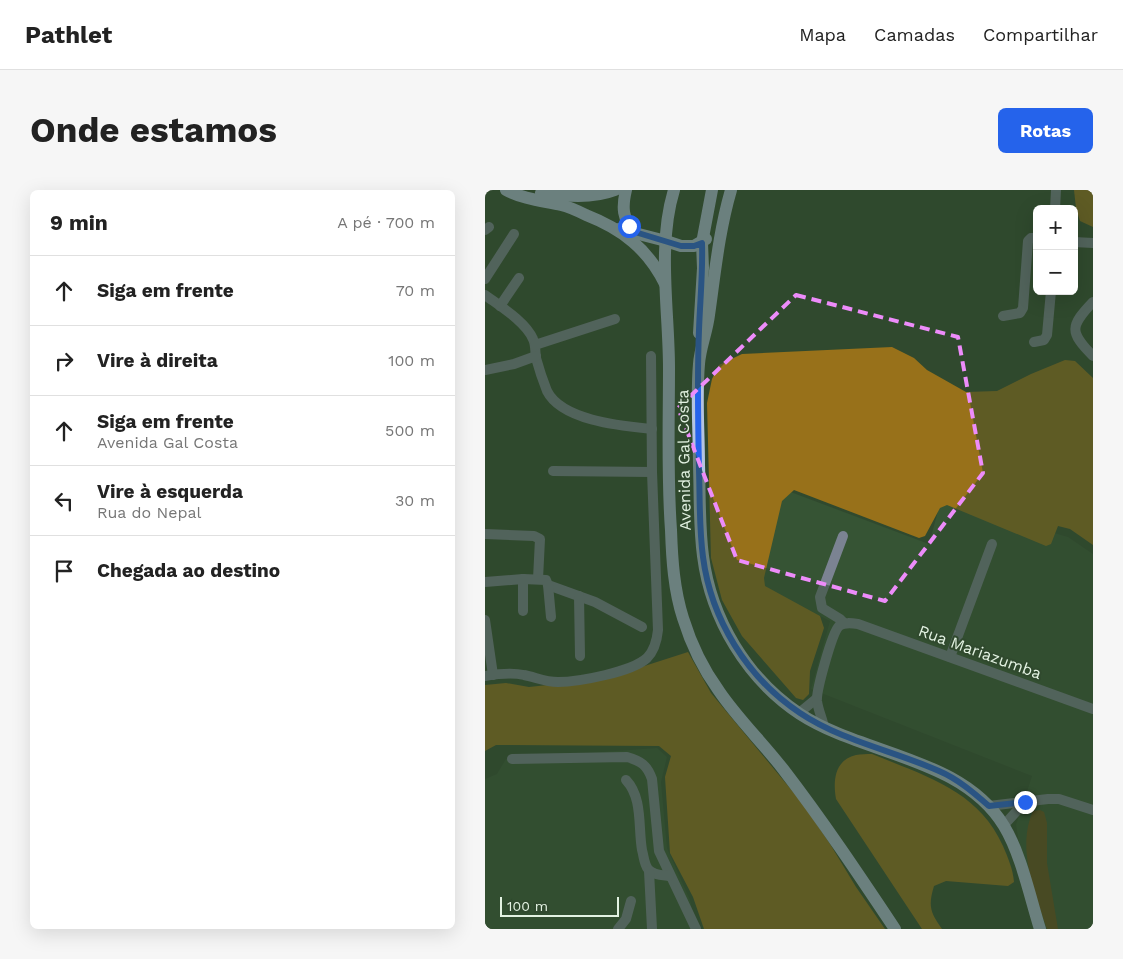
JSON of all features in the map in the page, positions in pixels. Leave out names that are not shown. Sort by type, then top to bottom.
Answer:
[{"type":"main road","points":[[506,190],[513,194],[563,206],[616,228],[687,247],[702,243],[723,223]]},
{"type":"main road","points":[[528,190],[558,195],[586,196],[601,195],[615,190]]},
{"type":"main road","points":[[626,190],[623,210],[629,226],[635,232]]},
{"type":"main road","points":[[674,190],[666,224],[669,342],[668,486],[670,529],[677,594],[688,633],[701,663],[718,691],[782,768],[822,821],[895,929]]},
{"type":"main road","points":[[699,364],[703,268],[702,243],[712,190]]},
{"type":"main road","name":"Avenida Gal Costa","points":[[731,190],[723,223],[709,318],[699,364],[701,535],[706,575],[724,626],[737,649],[753,671],[769,688],[799,713],[824,727],[940,772],[968,789],[989,806],[1004,825],[1017,854],[1040,929]]},
{"type":"main road","points":[[616,228],[652,261],[667,288]]},
{"type":"street","points":[[1055,205],[1056,190]]},
{"type":"street","points":[[485,279],[515,234]]},
{"type":"street","points":[[1003,316],[1020,313],[1023,308],[1028,241],[1033,238]]},
{"type":"street","points":[[1078,242],[1093,243]]},
{"type":"street","points":[[500,306],[519,278]]},
{"type":"street","points":[[485,295],[526,329],[533,338],[536,356],[548,392],[559,406],[609,424],[652,429]]},
{"type":"street","points":[[1034,342],[1044,340],[1047,335],[1051,295]]},
{"type":"street","points":[[1093,302],[1077,318],[1075,334],[1079,342],[1093,356]]},
{"type":"street","points":[[535,345],[615,320]]},
{"type":"street","points":[[485,370],[514,364],[536,356]]},
{"type":"street","points":[[485,620],[489,676],[522,674],[544,681],[574,681],[609,674],[640,663],[648,657],[657,640],[651,356]]},
{"type":"street","points":[[553,471],[652,472]]},
{"type":"street","points":[[485,534],[534,536],[540,539],[538,579]]},
{"type":"street","points":[[824,727],[817,699],[831,644],[839,626],[844,623],[822,608],[820,597],[843,536]]},
{"type":"street","points":[[951,657],[992,544]]},
{"type":"street","points":[[523,579],[523,611]]},
{"type":"street","points":[[485,582],[523,579],[546,580],[551,617]]},
{"type":"street","points":[[548,585],[595,602],[642,627]]},
{"type":"street","points":[[579,596],[579,656]]},
{"type":"street","name":"Rua Mariazumba","points":[[844,623],[857,624],[1092,706]]},
{"type":"street","points":[[799,713],[817,699]]},
{"type":"street","points":[[512,759],[627,757],[643,763],[649,769],[652,779],[659,851],[669,876],[681,896],[696,929]]},
{"type":"street","points":[[626,780],[632,786],[636,795],[640,839],[645,863],[649,870],[652,929]]},
{"type":"street","points":[[989,806],[1037,799],[1059,800],[1093,810]]},
{"type":"street","points":[[1004,825],[1025,802]]},
{"type":"street","points":[[649,870],[659,875],[669,876]]},
{"type":"street","points":[[618,929],[627,919],[631,901]]},
{"type":"highlighted area","points":[[796,295],[958,337],[983,473],[885,601],[737,560],[678,408]]},
{"type":"shaded area","points":[[1074,190],[1093,190],[1093,227],[1080,221],[1078,205],[1076,205]]},
{"type":"shaded area","points":[[892,347],[914,358],[927,370],[966,392],[997,391],[1065,360],[1075,361],[1093,378],[1093,545],[1070,529],[1058,526],[1051,544],[1046,546],[947,505],[940,508],[925,536],[919,538],[794,490],[782,501],[764,578],[765,586],[820,616],[824,628],[810,671],[809,694],[803,700],[796,698],[742,636],[722,600],[711,558],[707,403],[712,379],[719,365],[742,354]]},
{"type":"shaded area","points":[[780,488],[929,544],[941,500],[1068,537],[1093,554],[1093,929],[1033,929],[1016,825],[1032,776],[811,689],[830,621],[761,586]]},
{"type":"shaded area","points":[[688,652],[711,693],[803,804],[885,929],[704,929],[693,897],[670,853],[665,777],[671,756],[659,746],[496,745],[485,751],[485,685],[506,683],[529,687],[604,679]]},
{"type":"shaded area","points":[[657,748],[667,757],[661,782],[667,848],[690,900],[696,929],[485,929],[485,779],[497,774],[506,759]]},
{"type":"shaded area","points":[[872,754],[930,778],[965,798],[992,827],[1003,846],[1014,882],[1008,886],[946,881],[934,886],[931,909],[942,929],[922,929],[836,799],[835,779],[843,762],[856,755]]},
{"type":"shaded area","points":[[1040,810],[1044,812],[1047,823],[1047,863],[1058,929],[1047,929],[1029,870],[1026,840],[1028,825],[1033,811]]},
{"type":"route","points":[[629,226],[635,232],[681,246],[687,247],[702,243],[703,268],[699,330],[698,422],[701,535],[706,575],[715,604],[724,626],[737,649],[753,671],[783,701],[799,713],[824,727],[940,772],[968,789],[989,806],[1025,802]]}]
